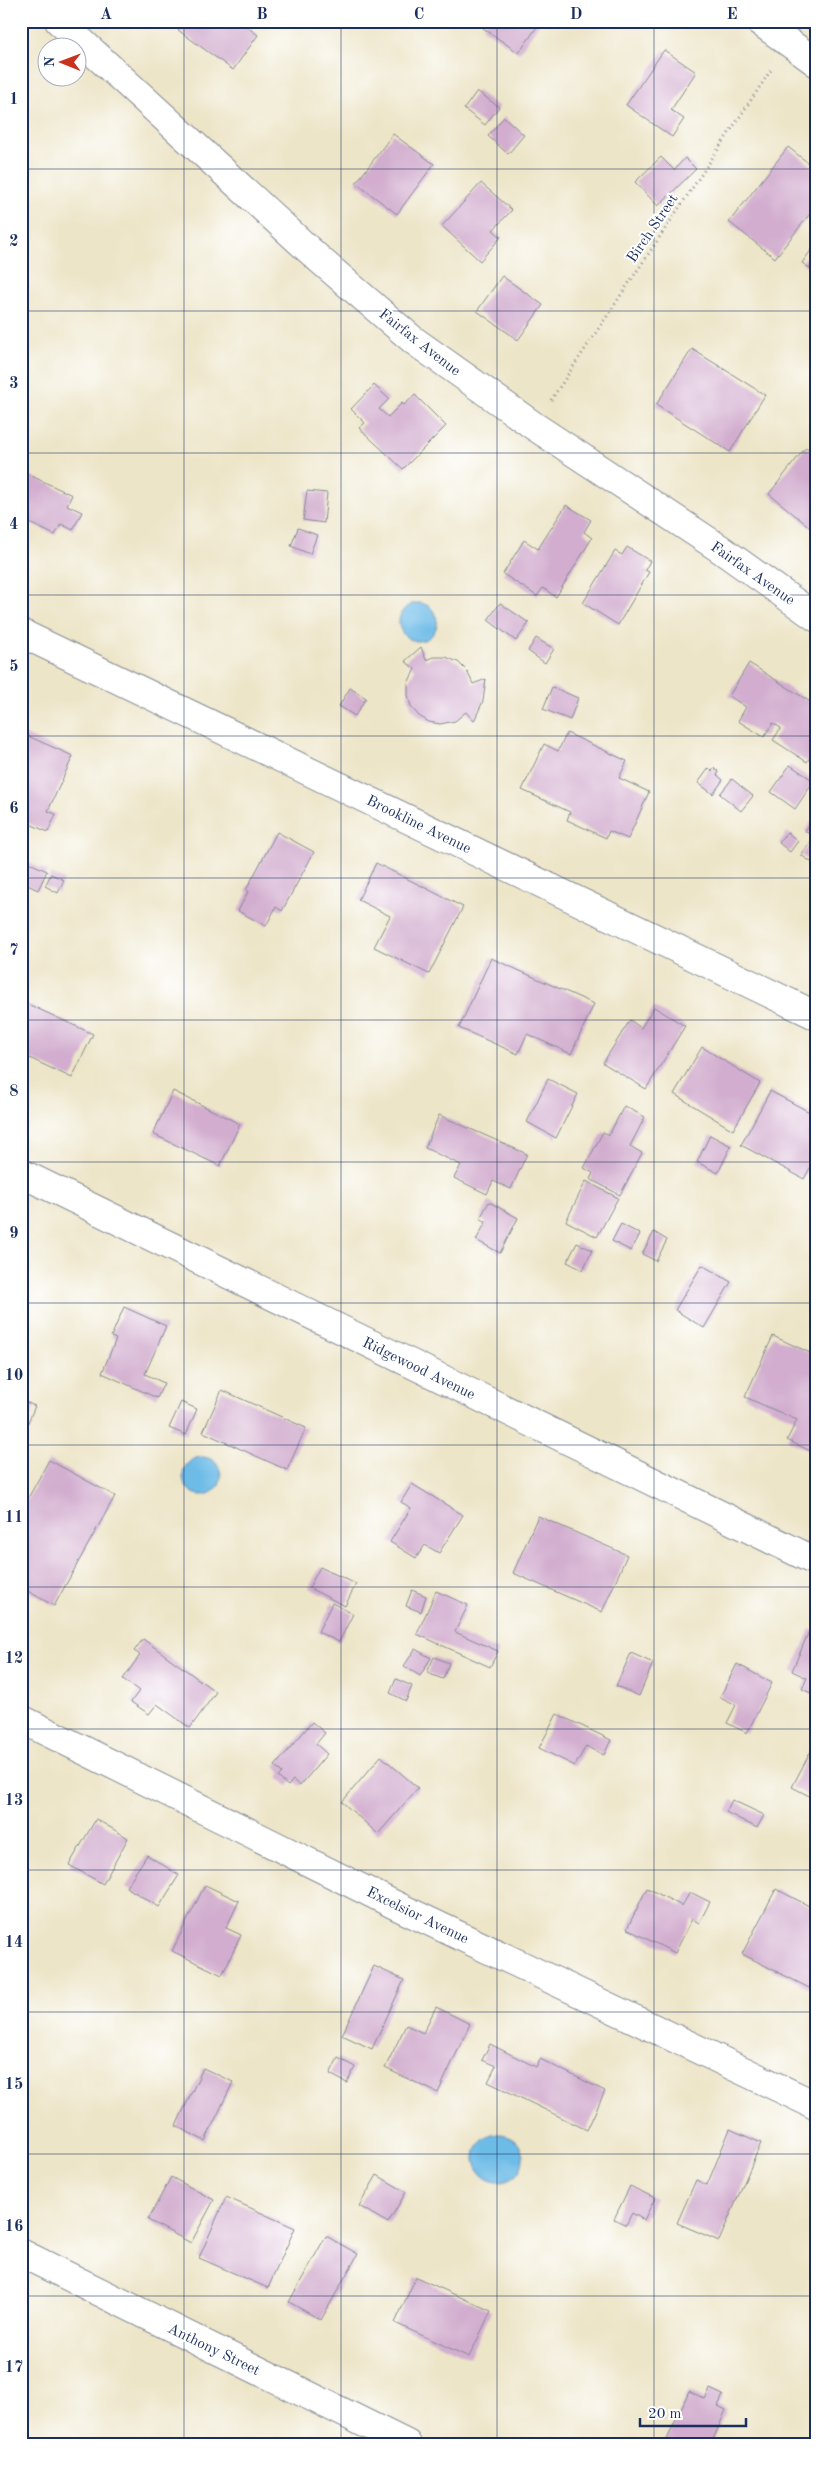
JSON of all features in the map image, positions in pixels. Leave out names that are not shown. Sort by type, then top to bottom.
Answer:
[{"type":"street","name":"Fairfax Avenue","points":[[59,21],[320,260],[413,340],[534,426],[719,548],[817,618]]},
{"type":"street","points":[[760,21],[817,63]]},
{"type":"street","name":"Brookline Avenue","points":[[21,633],[817,1016]]},
{"type":"street","name":"Ridgewood Avenue","points":[[21,1173],[817,1562]]},
{"type":"street","name":"Excelsior Avenue","points":[[21,1719],[397,1906],[817,2106]]},
{"type":"street","name":"Anthony Street","points":[[21,2254],[407,2444]]},
{"type":"path","name":"Birch Street","points":[[534,426],[789,43]]},
{"type":"green space","points":[[788,21],[817,21],[817,41]]},
{"type":"water","points":[[418,603],[425,604],[431,609],[436,615],[436,629],[431,635],[425,640],[418,641],[411,640],[405,635],[400,629],[399,622],[400,615],[405,609],[411,604]]},
{"type":"water","points":[[202,1457],[216,1462],[221,1476],[216,1490],[202,1495],[188,1490],[183,1476],[188,1462]]},
{"type":"water","points":[[494,2134],[504,2134],[516,2141],[523,2153],[523,2163],[516,2175],[504,2182],[494,2182],[486,2178],[479,2171],[475,2163],[475,2153],[479,2145],[486,2138]]},
{"type":"building","points":[[185,21],[239,21],[258,35],[233,70],[178,30]]},
{"type":"building","points":[[487,21],[541,21],[519,53],[483,28]]},
{"type":"building","points":[[664,50],[696,72],[671,110],[684,119],[672,137],[626,105]]},
{"type":"building","points":[[477,91],[499,107],[485,125],[464,109]]},
{"type":"building","points":[[504,117],[524,135],[508,154],[488,136]]},
{"type":"building","points":[[393,134],[434,164],[397,214],[356,183]]},
{"type":"building","points":[[788,147],[817,170],[817,205],[775,258],[729,222]]},
{"type":"building","points":[[661,157],[674,170],[685,158],[696,169],[658,206],[635,182]]},
{"type":"building","points":[[481,183],[512,210],[493,230],[501,237],[480,261],[442,226]]},
{"type":"building","points":[[817,242],[817,273],[802,263]]},
{"type":"building","points":[[502,276],[543,305],[518,340],[477,311]]},
{"type":"building","points":[[692,349],[765,395],[730,452],[656,405]]},
{"type":"building","points":[[374,385],[389,399],[379,409],[388,417],[402,403],[404,405],[415,395],[446,426],[403,469],[359,428],[365,423],[351,409]]},
{"type":"building","points":[[806,447],[817,456],[817,533],[769,494]]},
{"type":"building","points":[[21,471],[72,495],[67,505],[82,512],[73,530],[61,524],[55,535],[21,519]]},
{"type":"building","points":[[307,491],[327,493],[324,523],[303,520]]},
{"type":"building","points":[[566,505],[591,520],[584,532],[592,538],[556,597],[543,588],[537,596],[503,574],[524,540],[538,549]]},
{"type":"building","points":[[298,528],[317,535],[310,554],[291,546]]},
{"type":"building","points":[[627,547],[650,561],[645,570],[649,572],[618,625],[583,603],[615,551],[622,555]]},
{"type":"building","points":[[500,603],[529,623],[516,641],[488,620]]},
{"type":"building","points":[[536,638],[554,649],[545,663],[528,651]]},
{"type":"building","points":[[421,647],[426,660],[433,657],[446,657],[458,662],[467,671],[473,684],[486,679],[483,701],[474,721],[466,712],[455,721],[440,724],[429,722],[419,716],[411,707],[408,683],[415,669],[405,661]]},
{"type":"building","points":[[749,663],[817,706],[817,746],[807,762],[773,740],[781,728],[773,723],[764,737],[738,721],[746,707],[729,696]]},
{"type":"building","points":[[552,687],[578,698],[570,720],[543,709]]},
{"type":"building","points":[[350,688],[366,698],[355,716],[339,706]]},
{"type":"building","points":[[21,733],[73,756],[48,811],[56,814],[48,832],[21,820]]},
{"type":"building","points":[[567,733],[627,761],[619,778],[649,792],[628,839],[609,831],[606,838],[567,820],[570,812],[522,790],[544,744],[558,751]]},
{"type":"building","points":[[790,765],[814,781],[795,809],[771,792]]},
{"type":"building","points":[[709,768],[712,771],[714,768],[719,772],[717,775],[723,780],[713,794],[698,783]]},
{"type":"building","points":[[732,779],[753,796],[741,811],[720,794]]},
{"type":"building","points":[[817,814],[817,866],[801,855],[814,837],[805,831]]},
{"type":"building","points":[[277,832],[314,852],[282,911],[276,907],[266,926],[238,911],[248,892],[246,890]]},
{"type":"building","points":[[787,832],[798,841],[790,852],[779,843]]},
{"type":"building","points":[[21,859],[47,871],[38,890],[21,882]]},
{"type":"building","points":[[376,863],[463,907],[429,974],[374,947],[390,916],[358,900]]},
{"type":"building","points":[[51,874],[64,880],[58,893],[45,886]]},
{"type":"building","points":[[491,958],[594,1004],[571,1054],[527,1034],[518,1054],[459,1028]]},
{"type":"building","points":[[21,1001],[93,1034],[72,1078],[21,1054]]},
{"type":"building","points":[[654,1007],[685,1026],[646,1089],[603,1063],[630,1020],[641,1028]]},
{"type":"building","points":[[702,1047],[760,1083],[733,1130],[674,1094]]},
{"type":"building","points":[[548,1079],[578,1094],[556,1138],[527,1122]]},
{"type":"building","points":[[173,1091],[240,1124],[220,1166],[153,1134]]},
{"type":"building","points":[[770,1091],[817,1116],[817,1155],[804,1179],[741,1145]]},
{"type":"building","points":[[624,1106],[645,1117],[630,1146],[642,1153],[620,1195],[590,1179],[593,1173],[584,1168],[603,1132],[609,1135]]},
{"type":"building","points":[[439,1115],[527,1154],[511,1189],[493,1181],[487,1194],[454,1178],[461,1165],[425,1148]]},
{"type":"building","points":[[710,1135],[731,1146],[718,1173],[697,1162]]},
{"type":"building","points":[[586,1181],[618,1198],[597,1237],[566,1221]]},
{"type":"building","points":[[489,1202],[518,1218],[500,1253],[476,1240],[486,1222],[480,1218]]},
{"type":"building","points":[[621,1224],[640,1234],[631,1251],[612,1241]]},
{"type":"building","points":[[654,1232],[667,1240],[656,1261],[642,1254]]},
{"type":"building","points":[[577,1243],[592,1250],[583,1270],[567,1262]]},
{"type":"building","points":[[21,1259],[29,1263],[21,1278]]},
{"type":"building","points":[[702,1265],[731,1282],[704,1328],[675,1310]]},
{"type":"building","points":[[124,1307],[166,1326],[145,1374],[164,1383],[157,1398],[102,1373],[116,1339],[111,1337]]},
{"type":"building","points":[[773,1336],[817,1356],[817,1454],[787,1440],[797,1420],[745,1397]]},
{"type":"building","points":[[222,1390],[306,1428],[287,1470],[203,1432]]},
{"type":"building","points":[[21,1400],[35,1406],[21,1439]]},
{"type":"building","points":[[181,1402],[197,1409],[186,1435],[169,1428]]},
{"type":"building","points":[[49,1460],[115,1496],[54,1606],[21,1587],[21,1511]]},
{"type":"building","points":[[412,1484],[463,1515],[439,1553],[425,1545],[416,1558],[390,1542],[411,1508],[401,1502]]},
{"type":"building","points":[[538,1516],[627,1555],[602,1612],[513,1573]]},
{"type":"building","points":[[320,1567],[356,1584],[345,1606],[309,1588]]},
{"type":"building","points":[[412,1590],[426,1596],[421,1612],[406,1606]]},
{"type":"building","points":[[436,1591],[468,1605],[455,1632],[498,1651],[490,1667],[417,1634]]},
{"type":"building","points":[[332,1603],[353,1614],[339,1642],[318,1632]]},
{"type":"building","points":[[810,1629],[817,1632],[815,1695],[802,1689],[807,1678],[792,1671]]},
{"type":"building","points":[[143,1639],[216,1692],[190,1728],[157,1704],[149,1714],[131,1702],[139,1691],[123,1679],[140,1655],[134,1651]]},
{"type":"building","points":[[415,1649],[431,1658],[420,1676],[404,1666]]},
{"type":"building","points":[[631,1653],[653,1663],[639,1696],[616,1686]]},
{"type":"building","points":[[434,1657],[449,1663],[443,1679],[427,1673]]},
{"type":"building","points":[[737,1664],[772,1683],[747,1733],[727,1723],[736,1705],[720,1697]]},
{"type":"building","points":[[396,1679],[412,1686],[406,1701],[390,1693]]},
{"type":"building","points":[[557,1714],[611,1740],[604,1755],[586,1746],[575,1766],[539,1748]]},
{"type":"building","points":[[312,1722],[325,1733],[316,1744],[327,1754],[300,1786],[293,1780],[288,1786],[278,1777],[282,1773],[275,1766]]},
{"type":"building","points":[[813,1747],[817,1750],[817,1800],[792,1787]]},
{"type":"building","points":[[381,1756],[418,1788],[378,1834],[342,1802]]},
{"type":"building","points":[[732,1800],[764,1815],[757,1828],[726,1812]]},
{"type":"building","points":[[96,1819],[128,1838],[103,1884],[69,1865]]},
{"type":"building","points":[[147,1855],[179,1875],[159,1907],[126,1887]]},
{"type":"building","points":[[205,1885],[239,1901],[226,1928],[241,1935],[222,1975],[172,1951]]},
{"type":"building","points":[[647,1888],[682,1906],[690,1892],[710,1902],[699,1923],[692,1919],[675,1953],[627,1929]]},
{"type":"building","points":[[776,1889],[817,1910],[817,1992],[742,1954]]},
{"type":"building","points":[[374,1966],[404,1980],[372,2049],[342,2035]]},
{"type":"building","points":[[436,2007],[470,2024],[438,2093],[385,2068],[406,2025],[423,2033]]},
{"type":"building","points":[[490,2044],[536,2067],[540,2059],[605,2091],[587,2130],[488,2082],[496,2066],[482,2060]]},
{"type":"building","points":[[338,2058],[355,2067],[347,2083],[330,2074]]},
{"type":"building","points":[[203,2068],[233,2082],[205,2141],[176,2126]]},
{"type":"building","points":[[730,2129],[761,2143],[719,2241],[677,2223],[696,2180],[707,2185]]},
{"type":"building","points":[[377,2175],[406,2192],[388,2223],[359,2206]]},
{"type":"building","points":[[171,2177],[214,2200],[191,2243],[148,2220]]},
{"type":"building","points":[[630,2186],[655,2198],[644,2220],[632,2213],[626,2225],[614,2219]]},
{"type":"building","points":[[226,2197],[295,2228],[268,2288],[199,2258]]},
{"type":"building","points":[[326,2236],[358,2254],[321,2320],[289,2302]]},
{"type":"building","points":[[416,2277],[491,2311],[469,2357],[395,2323]]},
{"type":"building","points":[[710,2389],[723,2395],[718,2406],[726,2410],[711,2444],[665,2444],[689,2391],[705,2399]]}]
